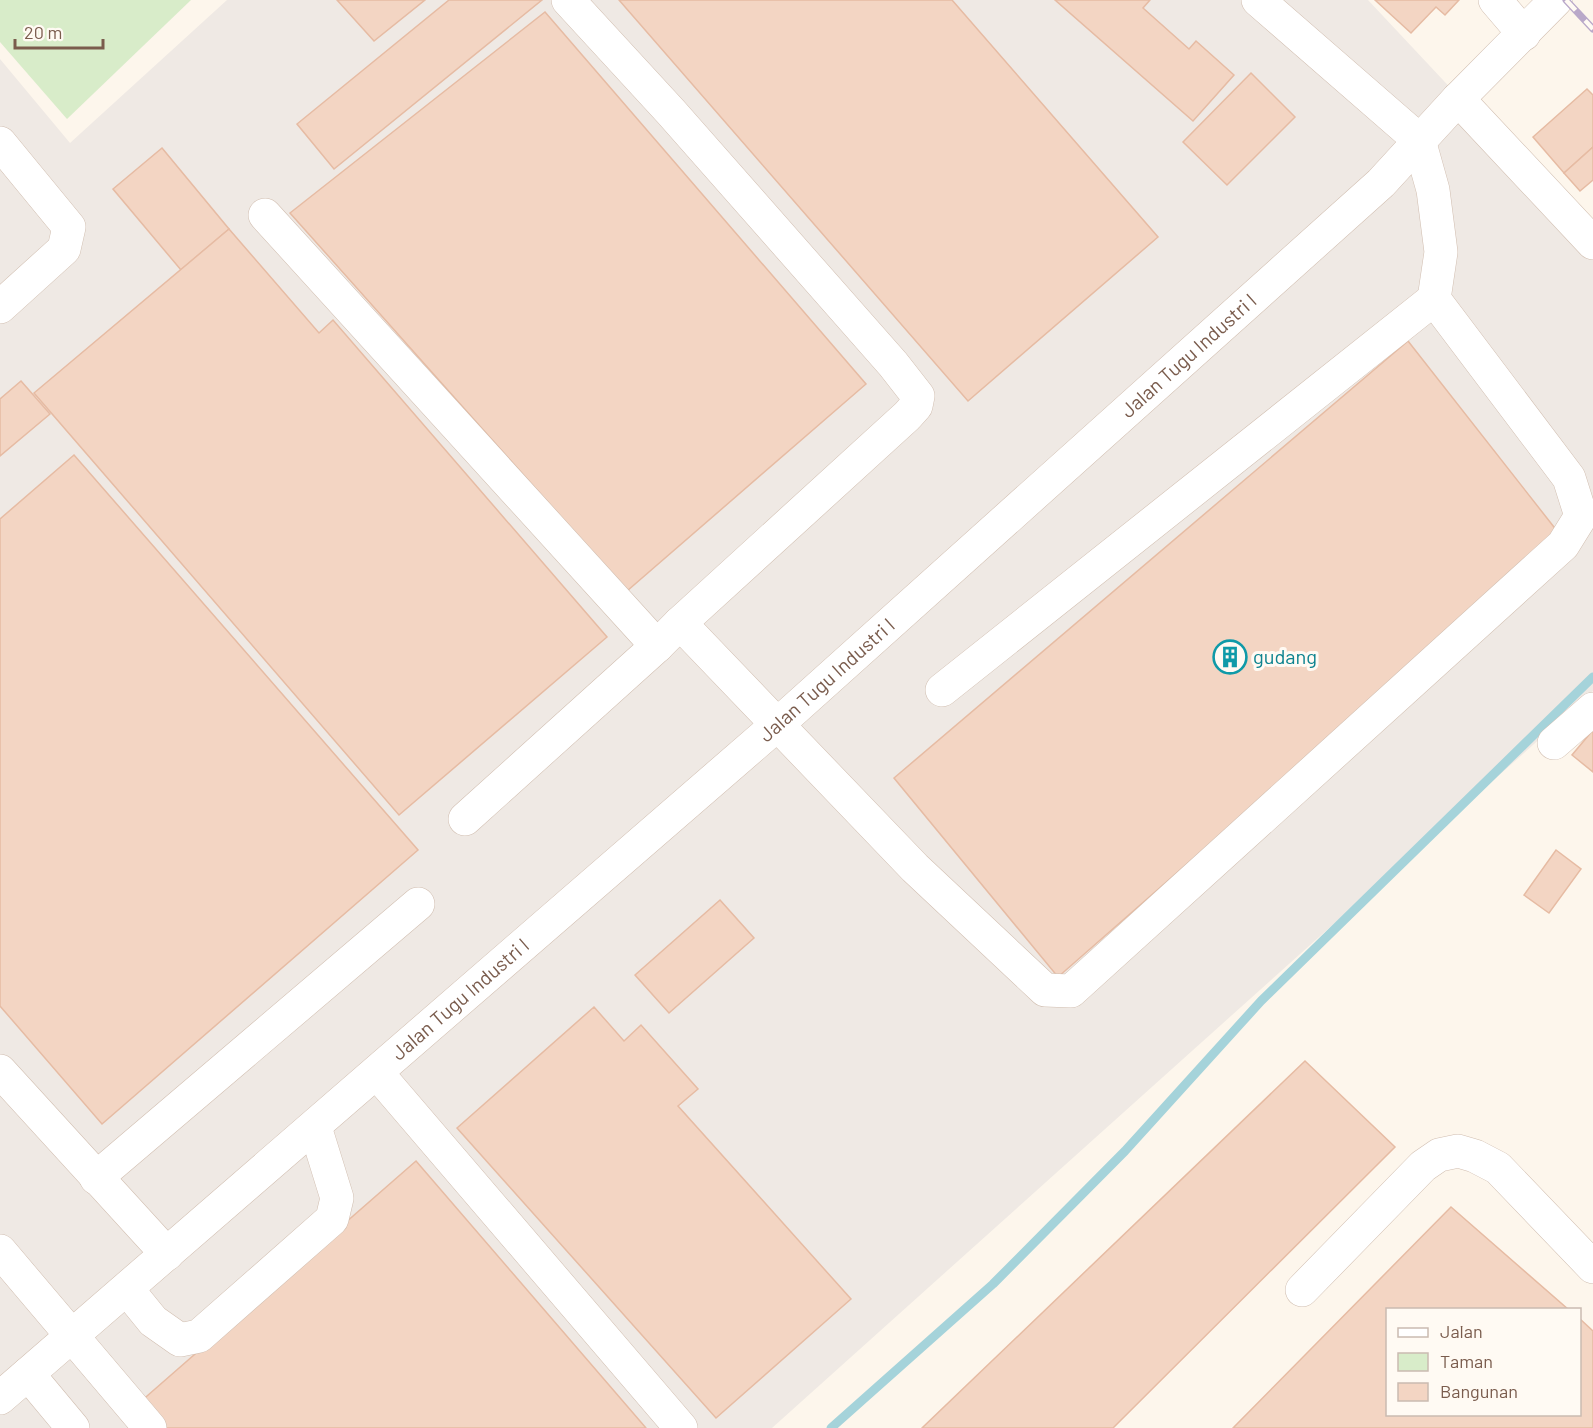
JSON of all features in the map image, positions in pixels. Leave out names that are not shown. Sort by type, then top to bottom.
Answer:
[{"type":"street","points":[[465,819],[908,416],[916,406],[918,396],[893,364],[671,112],[568,0]]},
{"type":"street","points":[[942,690],[1434,299],[1442,252],[1433,190],[1419,140],[1258,0]]},
{"type":"street","points":[[1495,0],[1524,34]]},
{"type":"street","name":"Jalan Tugu Industri I","points":[[0,1398],[778,724],[1381,183],[1458,99],[1556,0]]},
{"type":"street","points":[[1458,99],[1593,243]]},
{"type":"street","points":[[0,143],[69,226],[64,249],[5,293]]},
{"type":"street","points":[[265,215],[657,646]]},
{"type":"street","points":[[680,623],[915,868],[1045,990],[1071,991],[1563,545],[1581,516],[1569,478],[1434,299]]},
{"type":"street","points":[[1554,743],[1593,709]]},
{"type":"street","points":[[96,1178],[418,904]]},
{"type":"street","points":[[0,1071],[167,1254]]},
{"type":"street","points":[[377,1073],[681,1428]]},
{"type":"street","points":[[127,1289],[153,1321],[180,1340],[199,1336],[332,1219],[338,1198],[315,1127]]},
{"type":"street","points":[[1302,1290],[1422,1166],[1439,1155],[1458,1151],[1475,1156],[1498,1168],[1593,1267]]},
{"type":"street","points":[[0,1251],[150,1428]]},
{"type":"street","points":[[28,1374],[73,1428]]},
{"type":"shaded area","points":[[227,0],[1368,0],[1593,240],[1593,691],[772,1428],[0,1428],[0,59],[70,143]]},
{"type":"green space","points":[[0,0],[191,0],[67,119],[0,42]]},
{"type":"building","points":[[337,0],[425,0],[374,41]]},
{"type":"building","points":[[449,0],[542,0],[334,169],[297,124]]},
{"type":"building","points":[[619,0],[952,0],[1158,237],[968,401]]},
{"type":"building","points":[[1055,0],[1150,0],[1143,8],[1189,49],[1196,41],[1234,75],[1193,121]]},
{"type":"building","points":[[1375,0],[1459,0],[1445,15],[1436,7],[1411,33]]},
{"type":"building","points":[[545,12],[866,384],[627,591],[290,213]]},
{"type":"building","points":[[1251,73],[1295,117],[1227,185],[1183,142]]},
{"type":"building","points":[[1587,89],[1593,95],[1593,147],[1564,173],[1533,137]]},
{"type":"building","points":[[1593,147],[1593,180],[1580,191],[1564,173]]},
{"type":"building","points":[[162,148],[229,229],[181,270],[113,189]]},
{"type":"building","points":[[229,229],[319,333],[333,320],[607,637],[399,815],[34,393]]},
{"type":"building","name":"gudang","points":[[1408,341],[1561,536],[1058,977],[894,778]]},
{"type":"building","points":[[21,381],[50,414],[0,456],[0,399]]},
{"type":"building","points":[[74,455],[418,850],[102,1124],[0,1006],[0,519]]},
{"type":"building","points":[[1593,730],[1593,772],[1572,755]]},
{"type":"building","points":[[1556,850],[1581,869],[1549,913],[1524,895]]},
{"type":"building","points":[[720,900],[754,938],[669,1013],[635,975]]},
{"type":"building","points":[[594,1007],[624,1041],[641,1025],[698,1089],[678,1106],[851,1299],[716,1418],[457,1128]]},
{"type":"building","points":[[1305,1061],[1395,1147],[1113,1428],[922,1428]]},
{"type":"building","points":[[416,1161],[646,1428],[160,1428],[139,1403]]},
{"type":"building","points":[[1451,1207],[1567,1308],[1386,1308],[1386,1416],[1581,1416],[1581,1320],[1593,1331],[1593,1428],[1233,1428]]},
{"type":"waterway","points":[[831,1428],[993,1284],[1125,1151],[1261,1001],[1593,677]]},
{"type":"railway","points":[[1566,0],[1593,29]]},
{"type":"place","name":"gudang","points":[[1230,657]]}]
